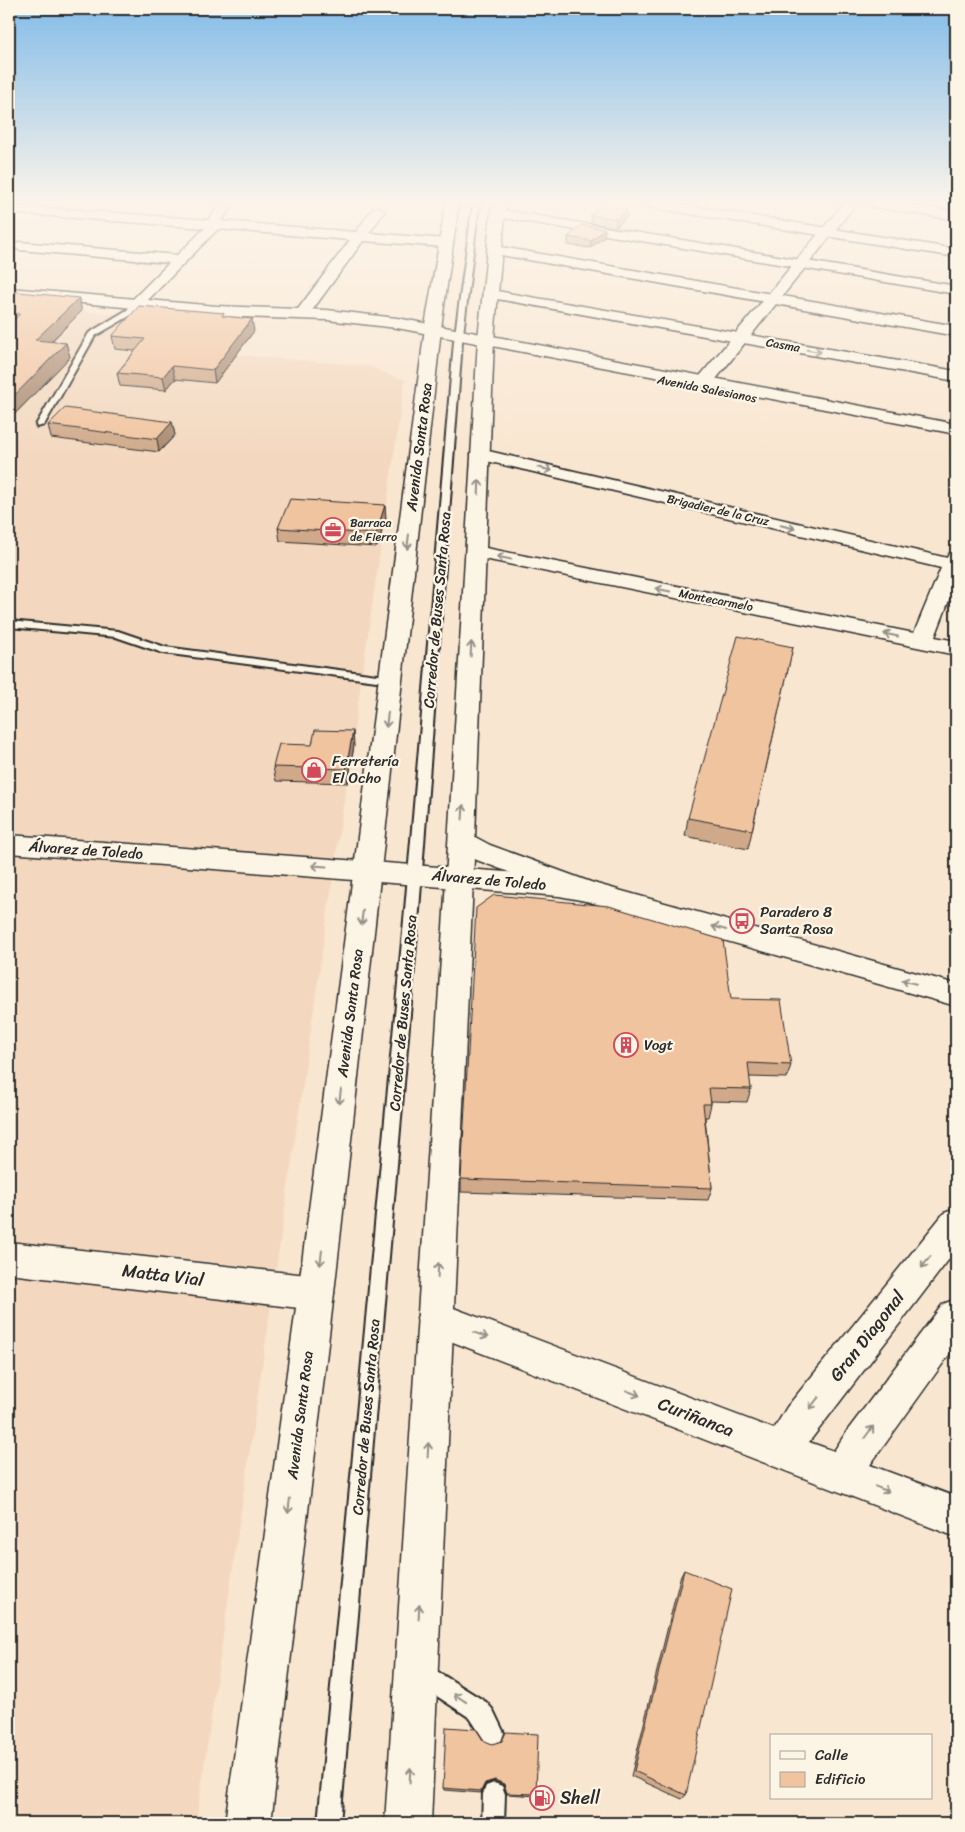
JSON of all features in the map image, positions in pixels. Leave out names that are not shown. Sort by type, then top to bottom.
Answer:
[{"type":"street","points":[[137,303],[152,288]]},
{"type":"street","points":[[303,314],[322,288]]},
{"type":"street","name":"Avenida Santa Rosa","points":[[248,1823],[316,1293],[439,288]]},
{"type":"street","points":[[408,1823],[460,878],[486,343],[492,288]]},
{"type":"street","points":[[718,288],[956,331]]},
{"type":"street","points":[[706,380],[781,288]]},
{"type":"street","points":[[10,294],[374,320],[432,333]]},
{"type":"street","name":"Casma","points":[[491,294],[956,376]]},
{"type":"street","points":[[216,310],[267,319],[432,333]]},
{"type":"street","name":"Avenida Salesianos","points":[[432,333],[956,437]]},
{"type":"street","name":"Avenida Salesianos","points":[[486,343],[706,380],[956,429]]},
{"type":"street","name":"Brigadier de la Cruz","points":[[480,454],[955,563]]},
{"type":"street","name":"Montecarmelo","points":[[476,552],[956,648]]},
{"type":"street","points":[[922,641],[955,563]]},
{"type":"street","points":[[461,841],[481,852],[586,891]]},
{"type":"street","name":"Álvarez de Toledo","points":[[9,844],[535,883],[586,891],[956,995]]},
{"type":"street","name":"Gran Diagonal","points":[[782,1450],[800,1420],[956,1224]]},
{"type":"street","name":"Matta Vial","points":[[9,1258],[316,1293]]},
{"type":"street","points":[[843,1474],[860,1444],[956,1316]]},
{"type":"street","name":"Curiñanca","points":[[435,1318],[956,1517]]},
{"type":"lane","name":"Corredor de Buses Santa Rosa","points":[[329,1823],[414,874],[459,338],[465,288]]},
{"type":"lane","points":[[40,424],[92,335],[130,312],[137,303]]},
{"type":"lane","points":[[9,624],[103,632],[134,639],[163,650],[392,680]]},
{"type":"lane","points":[[416,1668],[478,1710],[485,1718],[492,1733]]},
{"type":"lane","points":[[493,1823],[494,1794]]},
{"type":"shaded area","points":[[45,307],[257,328],[237,355],[368,366],[397,378],[405,379],[196,1823],[9,1823],[9,341]]},
{"type":"building","points":[[9,291],[79,298],[35,340],[66,343],[9,401],[9,324],[20,314],[9,313]]},
{"type":"building","points":[[139,306],[224,313],[222,316],[252,319],[213,370],[172,366],[163,377],[117,373],[145,339],[112,336]]},
{"type":"building","points":[[65,408],[172,422],[157,439],[48,425]]},
{"type":"building","points":[[290,499],[385,505],[376,534],[278,528]]},
{"type":"building","points":[[738,636],[793,647],[752,830],[688,818]]},
{"type":"building","points":[[315,730],[353,731],[346,769],[273,767],[279,744],[312,745]]},
{"type":"building","name":"Vogt","points":[[494,895],[609,906],[723,940],[731,999],[781,1000],[791,1065],[748,1063],[751,1089],[709,1088],[711,1104],[703,1104],[712,1188],[461,1179],[476,908]]},
{"type":"building","points":[[684,1570],[732,1589],[686,1795],[634,1771]]},
{"type":"building","points":[[446,1727],[476,1729],[483,1740],[492,1744],[502,1741],[506,1732],[538,1734],[536,1794],[507,1793],[504,1784],[495,1780],[485,1783],[481,1791],[443,1788]]},
{"type":"place","name":"Barraca de Fierro","points":[[333,530]]},
{"type":"place","name":"Ferretería El Ocho","points":[[314,770]]},
{"type":"place","name":"Paradero 8 Santa Rosa","points":[[742,921]]},
{"type":"place","name":"Vogt","points":[[626,1045]]},
{"type":"place","name":"Shell","points":[[542,1798]]}]
